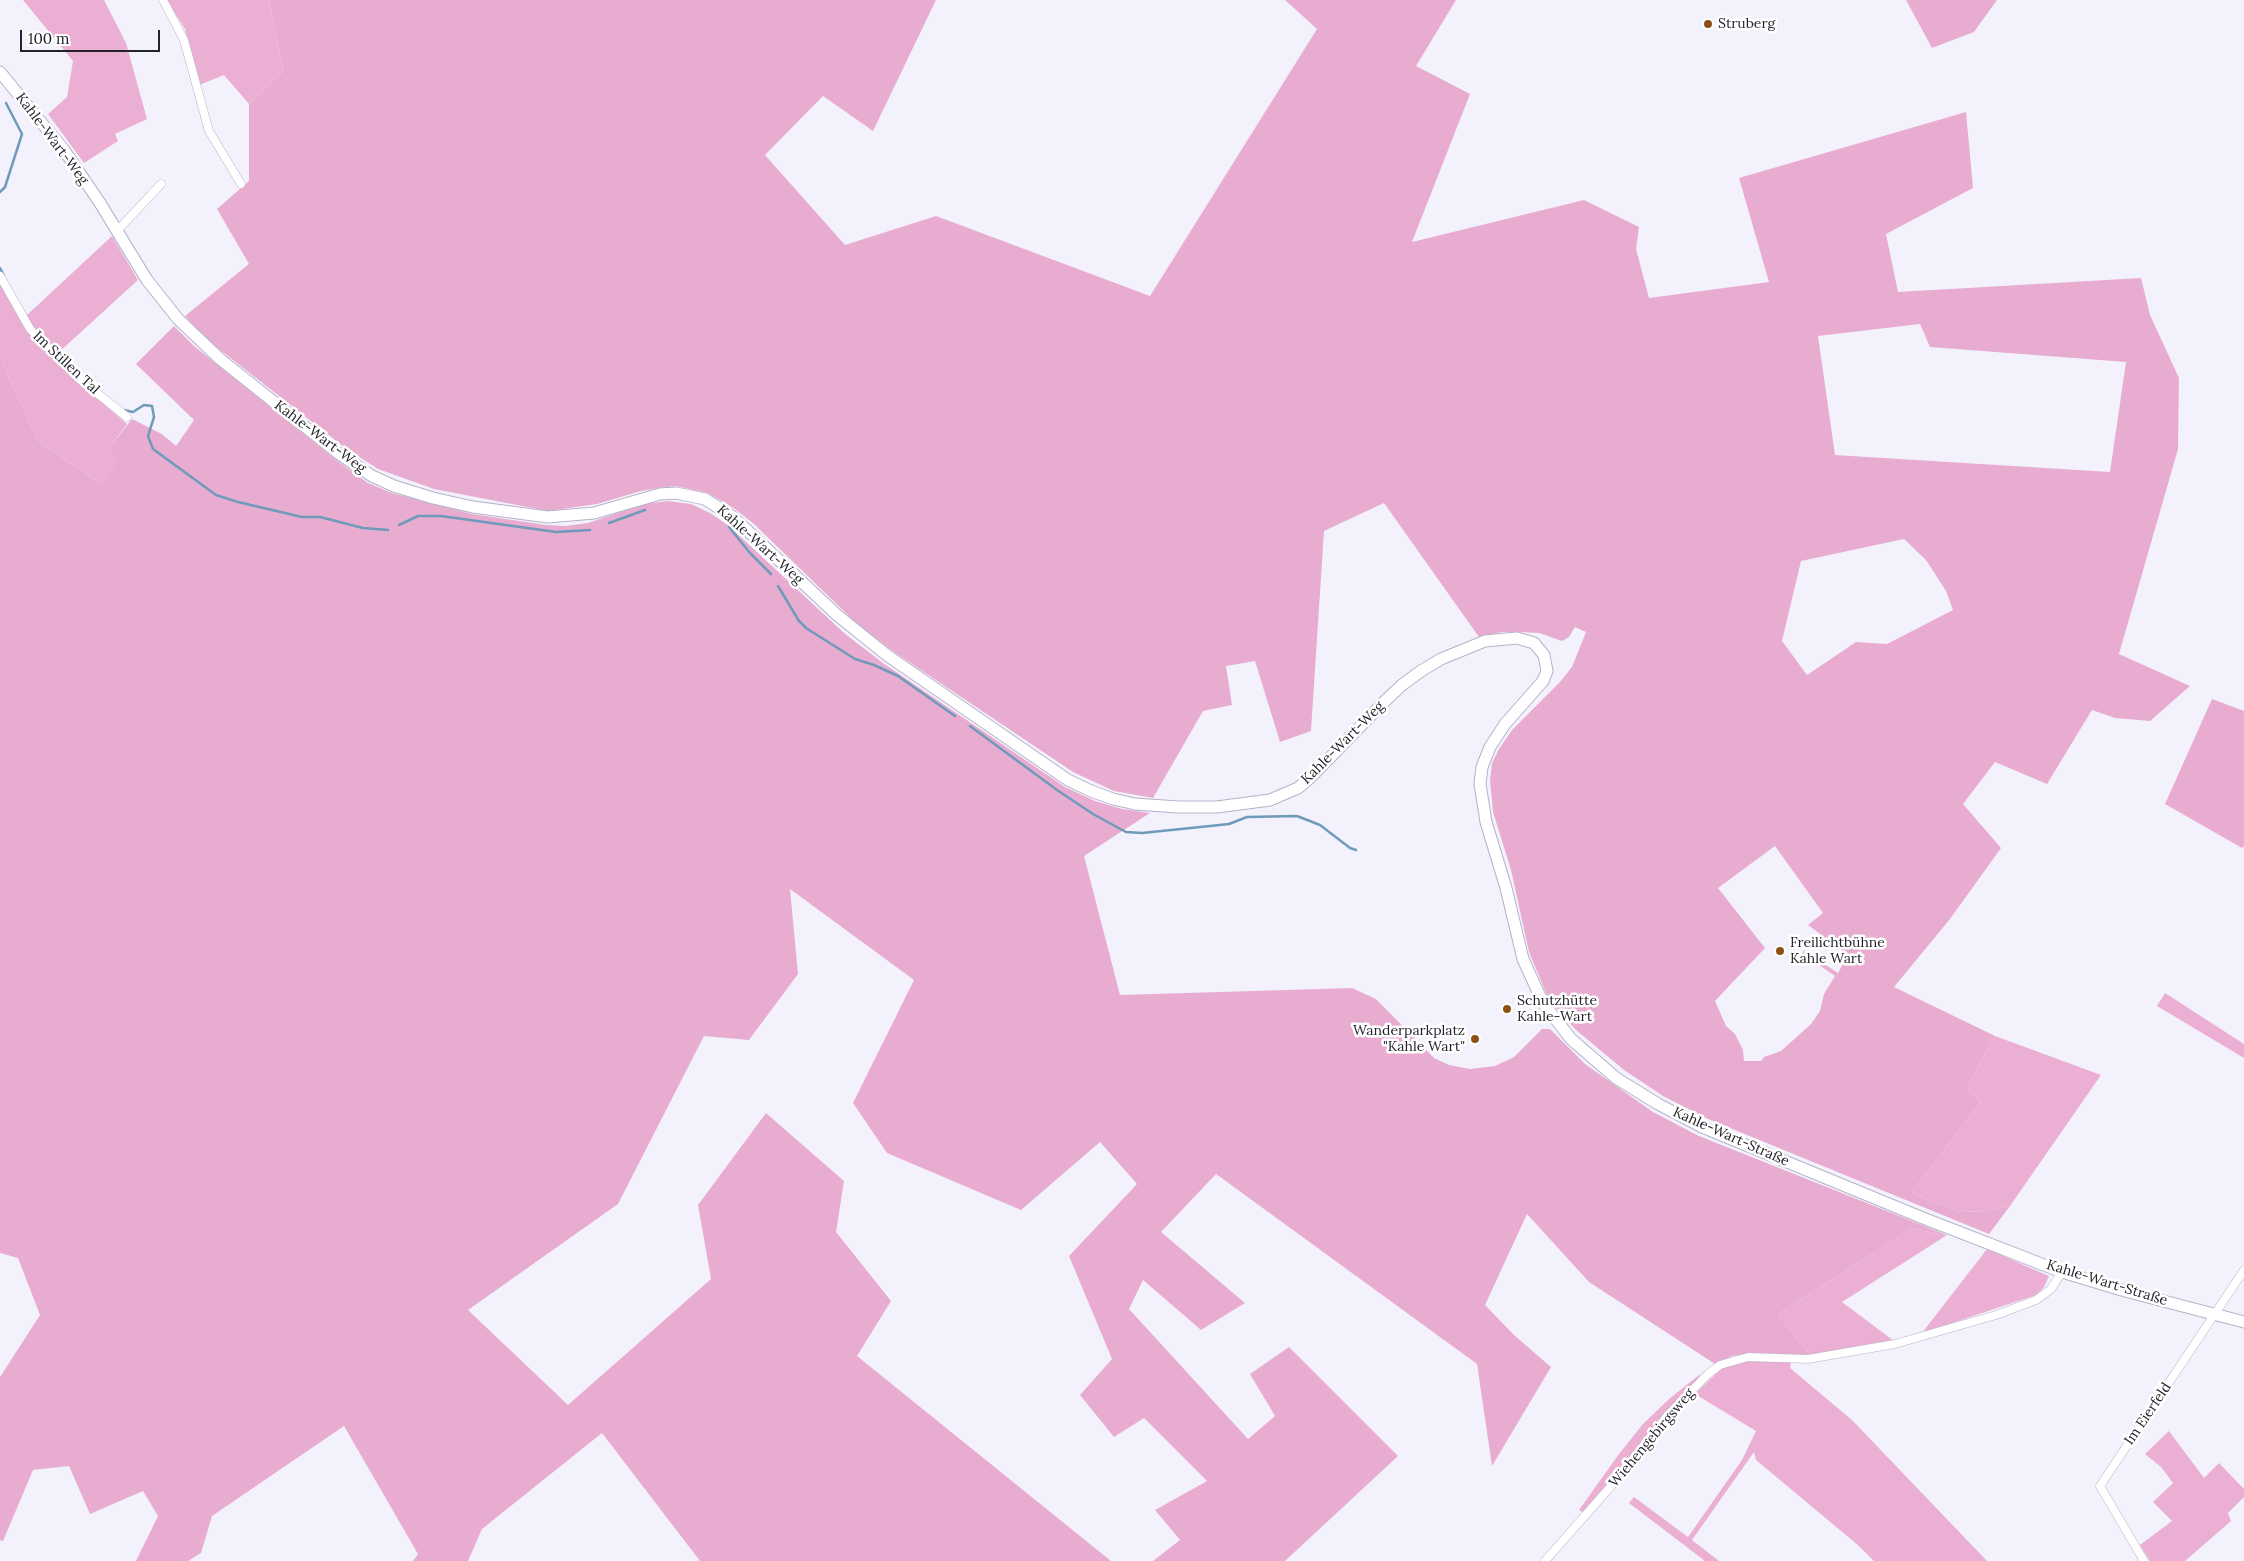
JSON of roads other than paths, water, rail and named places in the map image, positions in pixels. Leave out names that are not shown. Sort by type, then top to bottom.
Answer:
[{"type":"street","points":[[163,0],[184,40],[209,131],[241,184]]},
{"type":"street","name":"Kahle-Wart-Weg","points":[[0,72],[64,150],[157,293],[199,340],[296,420],[338,453],[372,476],[394,486],[433,498],[473,507],[548,517],[594,513],[660,494],[676,493],[705,499],[733,517],[837,615],[888,656],[1068,780],[1113,799],[1136,804],[1178,807],[1217,807],[1270,800],[1298,788],[1402,684],[1441,659],[1485,641],[1517,638],[1529,641],[1539,647],[1546,661]]},
{"type":"street","points":[[117,231],[161,184]]},
{"type":"street","name":"Im Stillen Tal","points":[[0,276],[30,329],[78,378],[127,417]]},
{"type":"street","name":"Kahle-Wart-Straße","points":[[1546,661],[1547,671],[1543,681],[1505,724],[1490,747],[1482,767],[1480,784],[1486,822],[1506,888],[1523,959],[1536,990],[1559,1026],[1587,1054],[1616,1078],[1658,1104],[1702,1127],[1923,1218],[2062,1272],[2125,1291],[2244,1322]]},
{"type":"street","name":"Im Eierfeld","points":[[2144,1561],[2100,1486],[2244,1270]]},
{"type":"street","name":"Wiehengebirgsweg","points":[[1544,1561],[1567,1538],[1668,1415],[1708,1374],[1720,1365],[1748,1357],[1808,1359],[1895,1344],[2036,1300],[2051,1289],[2062,1272]]},
{"type":"waterway","points":[[0,192],[5,187],[22,134],[6,103]]},
{"type":"waterway","points":[[0,268],[4,276]]},
{"type":"waterway","points":[[124,410],[133,412],[144,405],[152,406],[154,417],[148,436],[153,449],[216,495],[302,517],[320,517],[363,528],[388,530]]},
{"type":"waterway","points":[[609,523],[645,510]]},
{"type":"waterway","points":[[399,525],[418,516],[441,516],[556,532],[590,530]]},
{"type":"waterway","points":[[729,527],[750,553],[771,574]]},
{"type":"waterway","points":[[778,586],[799,621],[806,628],[855,659],[898,676],[955,716]]},
{"type":"waterway","points":[[970,726],[1057,790],[1093,814],[1126,832],[1142,833],[1229,824],[1247,817],[1297,816],[1320,825],[1350,848],[1356,850]]},
{"type":"place","name":"Struberg","points":[[1708,24]]},
{"type":"place","name":"Freilichtbühne Kahle Wart","points":[[1780,951]]},
{"type":"place","name":"Schutzhütte Kahle-Wart","points":[[1507,1009]]},
{"type":"place","name":"Wanderparkplatz \"Kahle Wart\"","points":[[1475,1039]]}]
